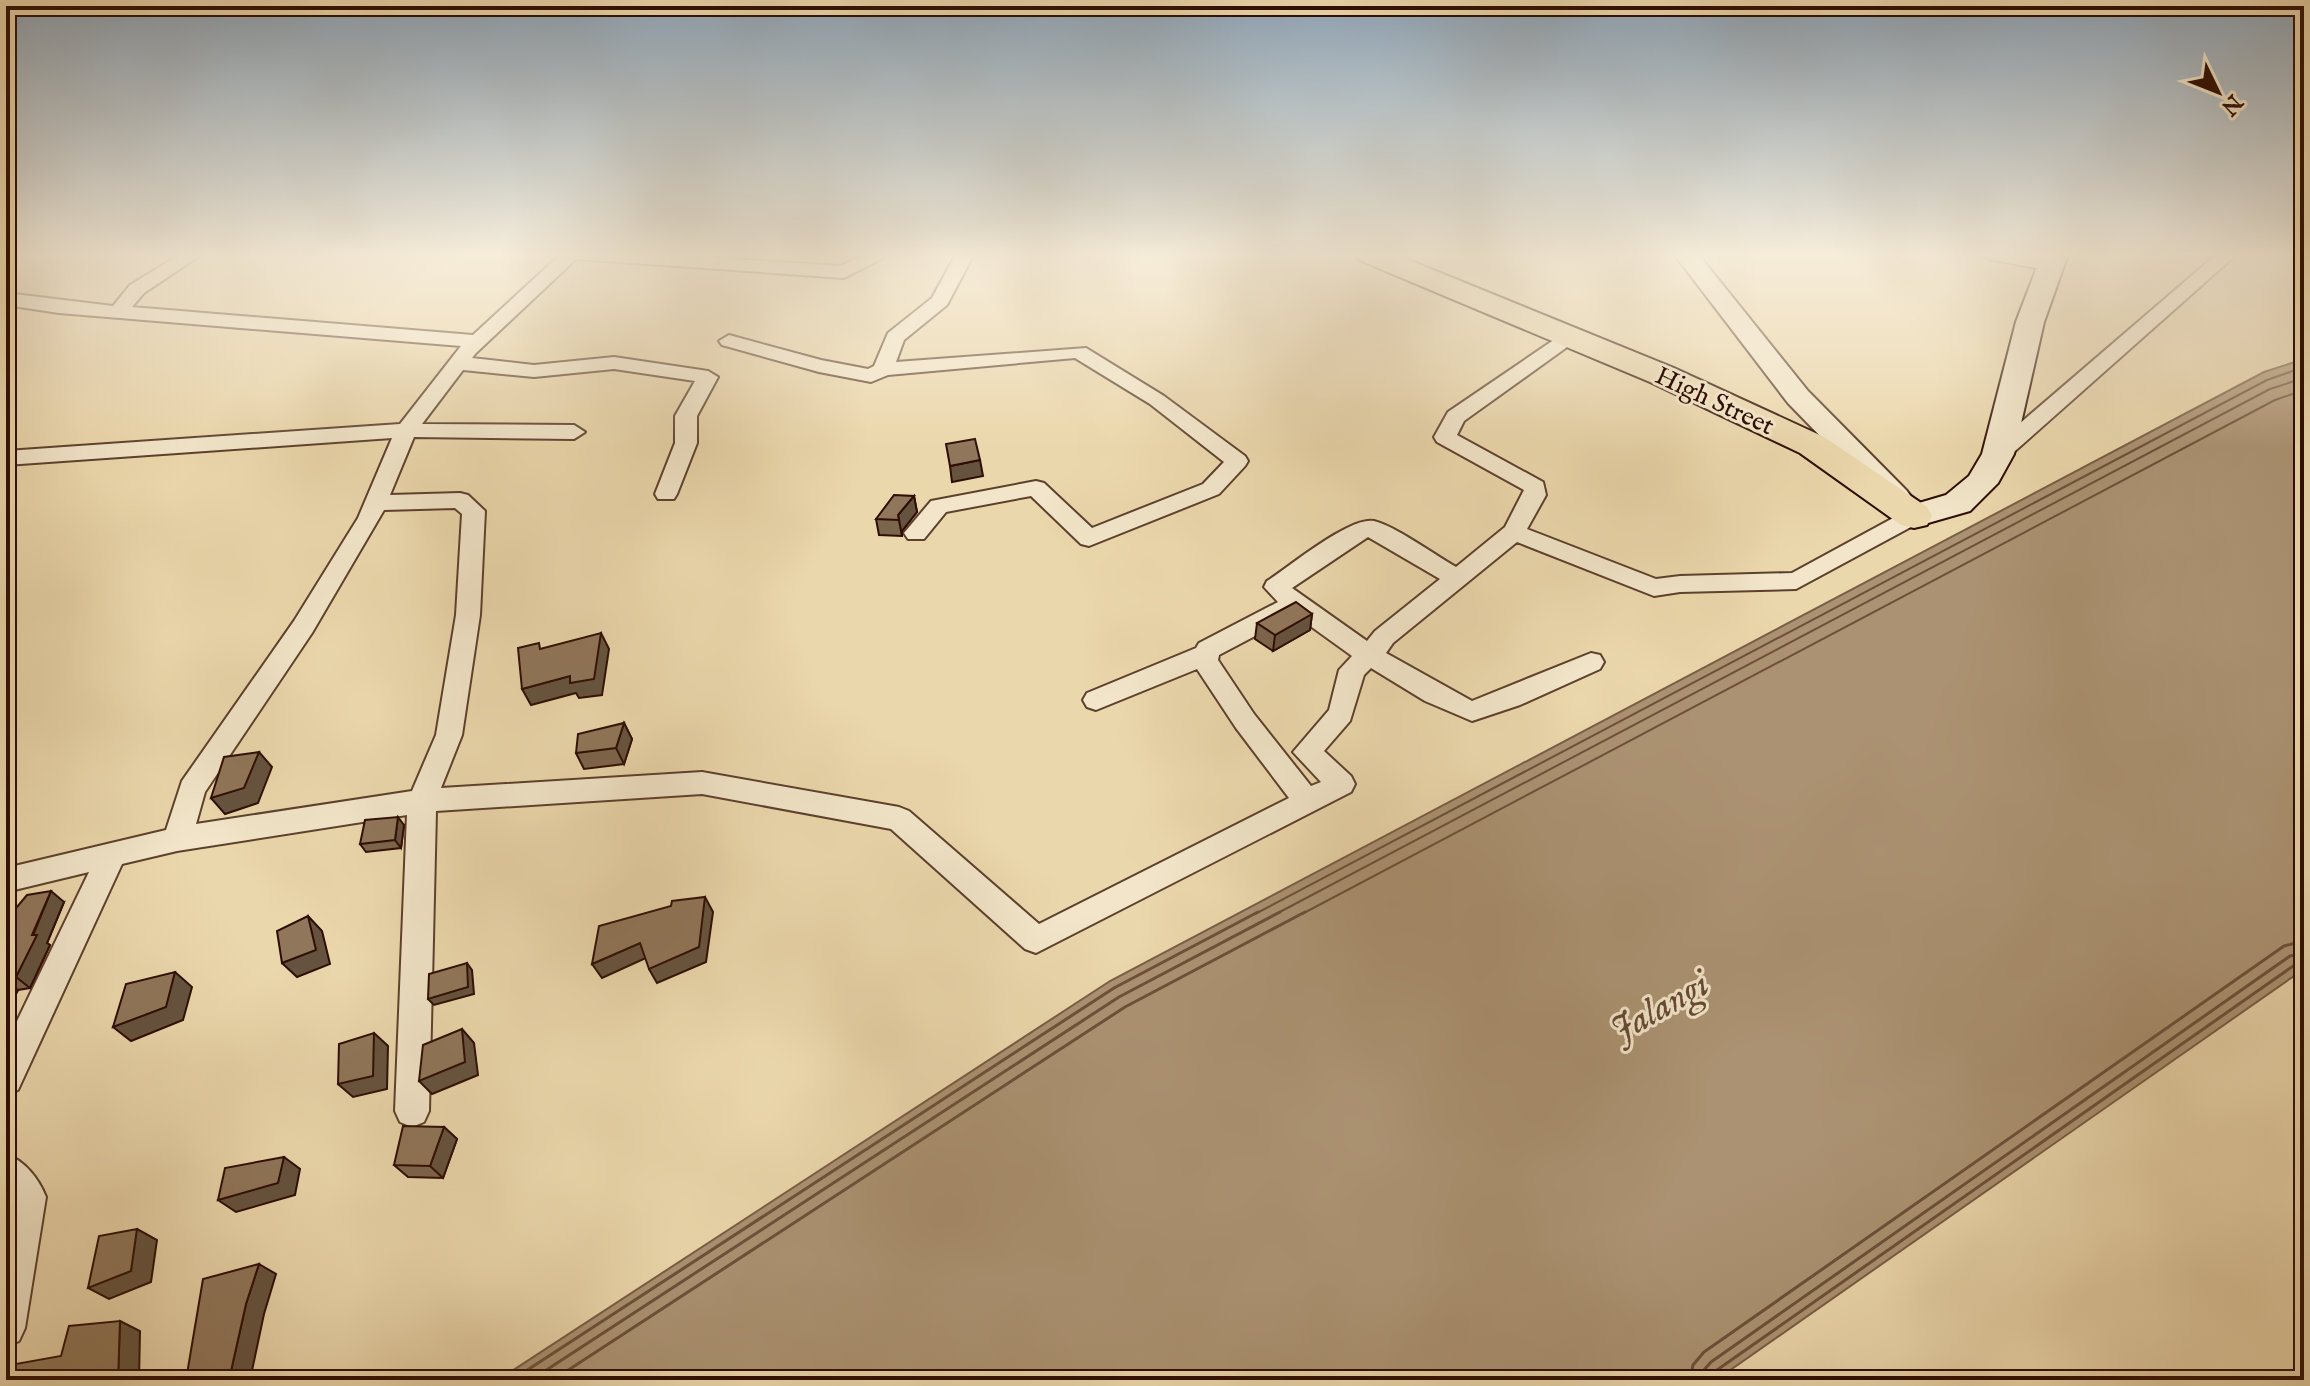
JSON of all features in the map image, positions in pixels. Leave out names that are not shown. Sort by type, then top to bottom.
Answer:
[{"type":"main road","name":"High Street","points":[[1526,319],[1812,445],[1914,516]]},
{"type":"main road","points":[[1914,516],[1958,503],[1982,483],[1998,454],[2031,319]]},
{"type":"street","points":[[200,319],[476,341]]},
{"type":"street","points":[[177,839],[192,789],[303,627],[375,503],[406,430],[476,341],[500,319]]},
{"type":"street","points":[[883,369],[895,337],[918,319]]},
{"type":"street","points":[[1514,532],[1654,588],[1680,584],[1796,581],[1914,516],[1798,397],[1737,319]]},
{"type":"street","points":[[1998,454],[2154,319]]},
{"type":"street","points":[[6,880],[177,839],[422,801],[702,783],[899,819],[1036,940],[1341,784],[1307,752],[1341,714],[1352,670],[1371,655],[1384,637],[1514,532],[1535,495],[1535,487],[1445,437],[1455,417],[1571,337]]},
{"type":"street","points":[[729,341],[871,376],[883,369],[1079,352],[1157,400],[1237,461],[1211,489],[1089,538],[1036,488],[939,506],[916,533]]},
{"type":"street","points":[[458,363],[534,371],[614,363],[708,377],[686,416],[686,443],[666,494]]},
{"type":"street","points":[[6,458],[406,430],[574,432]]},
{"type":"street","points":[[375,503],[460,500],[474,511],[468,615],[449,735],[422,801],[412,1111]]},
{"type":"street","points":[[1455,577],[1370,528],[1353,534],[1276,587],[1294,604],[1371,655],[1451,705],[1474,711],[1591,662]]},
{"type":"street","points":[[1096,700],[1205,655],[1213,647],[1294,604]]},
{"type":"street","points":[[1205,655],[1207,666],[1245,721],[1307,801]]},
{"type":"street","points":[[6,1079],[112,855]]},
{"type":"street","points":[[6,1171],[29,1197],[6,1328]]},
{"type":"water","name":"Jalangi","points":[[2304,359],[2304,969],[1716,1380],[498,1380],[1110,981],[2264,372]]},
{"type":"building","points":[[975,439],[980,460],[950,466],[946,444]]},
{"type":"building","points":[[894,495],[914,496],[898,515],[899,520],[876,519]]},
{"type":"building","points":[[1296,602],[1312,614],[1275,635],[1257,623]]},
{"type":"building","points":[[601,633],[594,679],[570,683],[570,676],[522,689],[518,648],[539,643],[540,649]]},
{"type":"building","points":[[624,723],[616,748],[576,753],[578,734]]},
{"type":"building","points":[[259,752],[244,788],[211,798],[224,757]]},
{"type":"building","points":[[398,817],[395,840],[360,844],[365,820]]},
{"type":"building","points":[[51,891],[32,935],[37,935],[16,977],[6,979],[6,920],[27,895]]},
{"type":"building","points":[[705,897],[699,947],[649,969],[640,943],[592,964],[599,926],[671,906],[672,901]]},
{"type":"building","points":[[308,916],[316,950],[282,963],[277,931]]},
{"type":"building","points":[[467,963],[468,987],[428,999],[429,974]]},
{"type":"building","points":[[175,972],[166,1007],[113,1027],[126,984]]},
{"type":"building","points":[[462,1029],[465,1062],[419,1081],[423,1045]]},
{"type":"building","points":[[374,1033],[373,1076],[338,1084],[339,1044]]},
{"type":"building","points":[[403,1126],[444,1127],[430,1166],[394,1165]]},
{"type":"building","points":[[284,1157],[278,1183],[218,1200],[225,1168]]},
{"type":"building","points":[[137,1229],[131,1271],[88,1288],[99,1236]]},
{"type":"building","points":[[259,1264],[246,1304],[229,1380],[186,1380],[203,1279]]},
{"type":"building","points":[[120,1321],[118,1380],[6,1380],[10,1365],[61,1356],[69,1326]]}]
